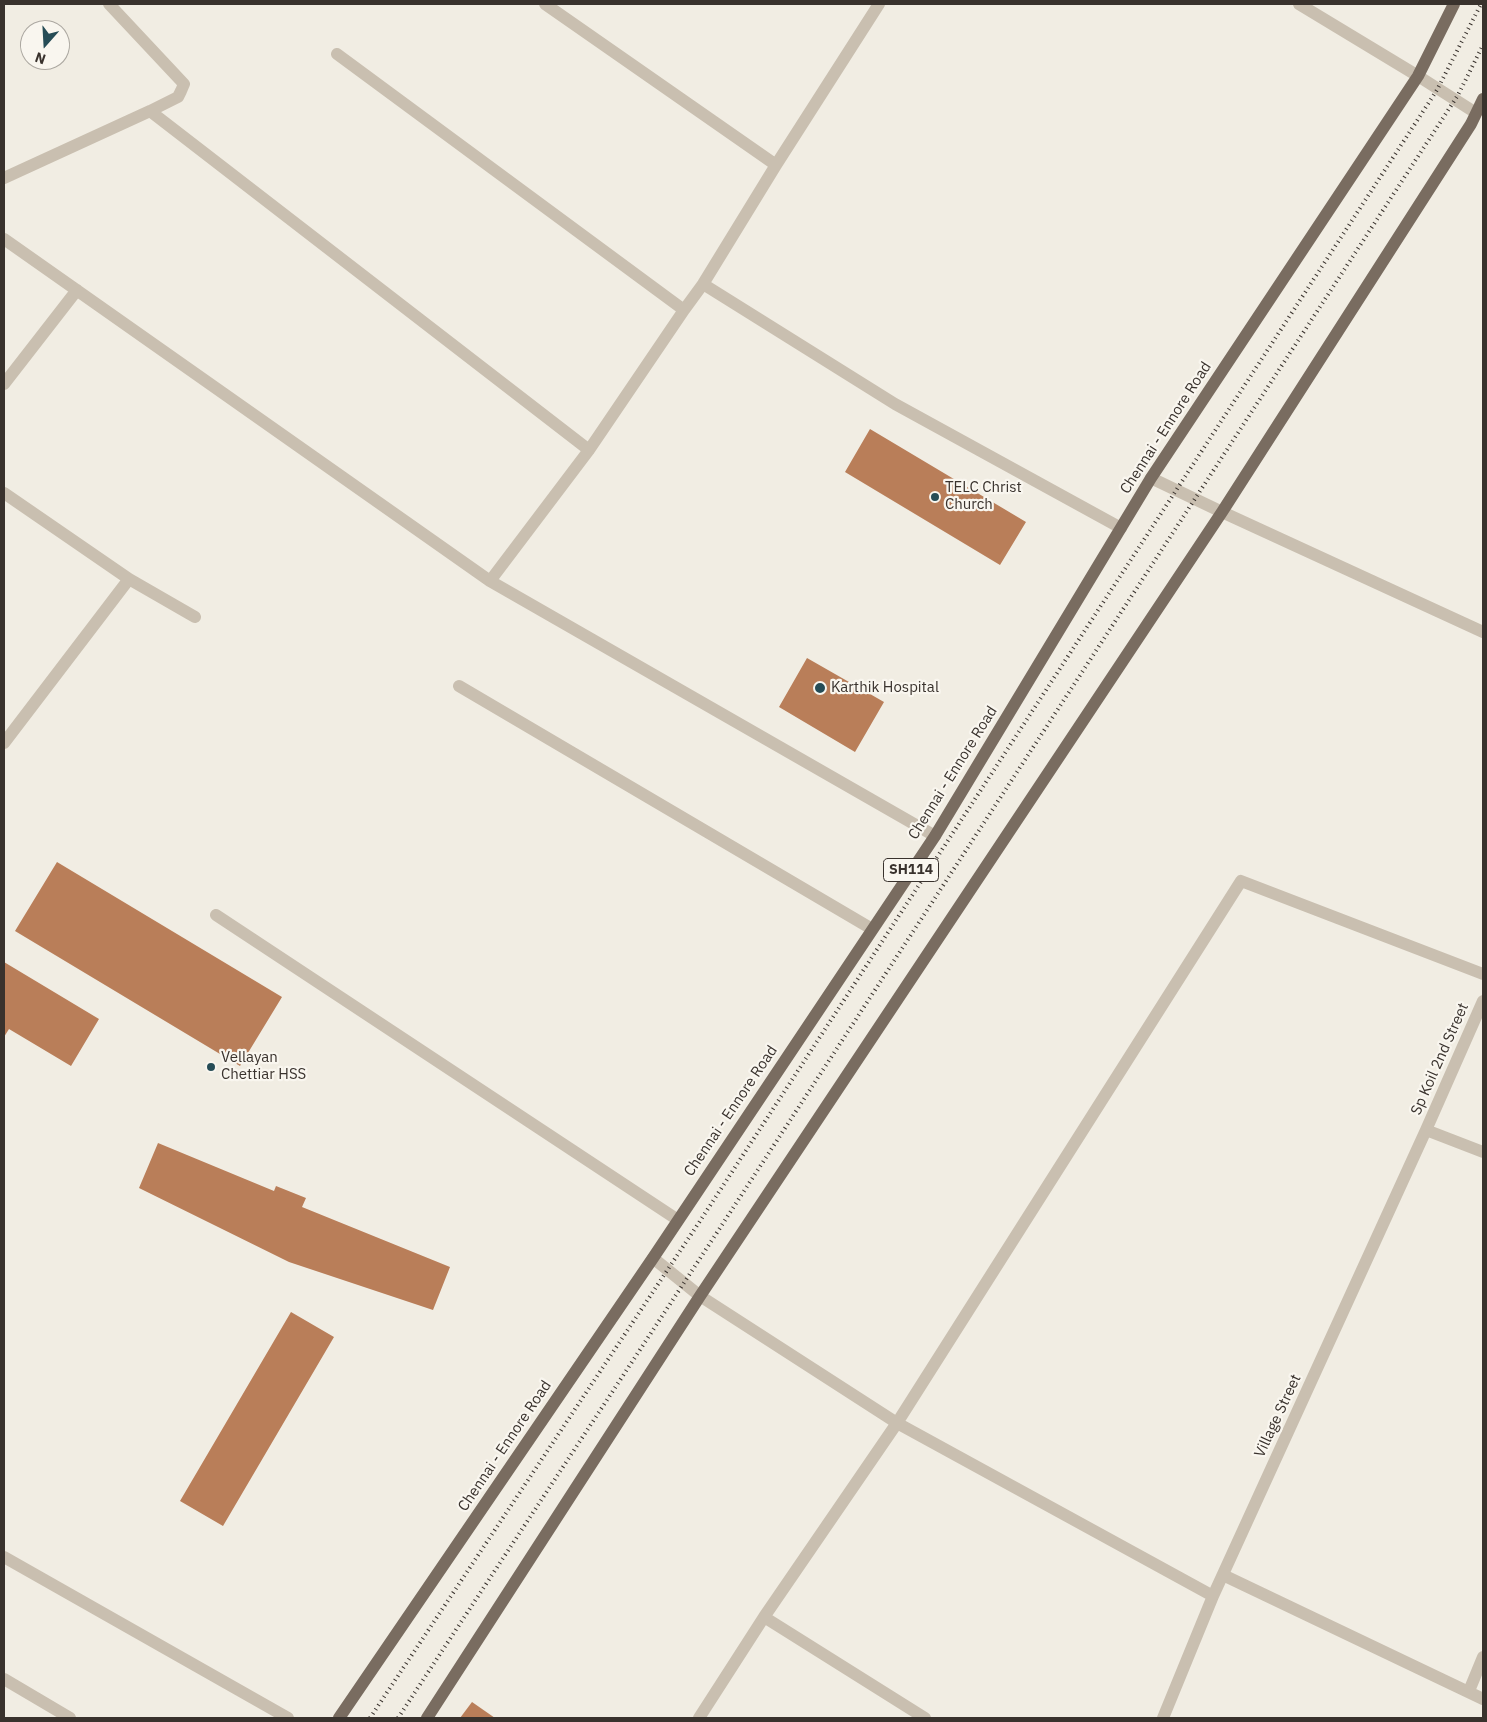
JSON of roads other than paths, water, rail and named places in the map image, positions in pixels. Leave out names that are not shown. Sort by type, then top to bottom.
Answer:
[{"type":"main road","name":"Chennai - Ennore Road","points":[[339,1718],[653,1258],[935,836],[1152,478],[1418,76],[1454,4]]},
{"type":"main road","points":[[427,1718],[700,1296],[1222,512],[1373,278],[1476,114],[1483,99]]},
{"type":"street","points":[[4,178],[178,97],[184,84],[113,8],[127,4]]},
{"type":"street","points":[[544,4],[776,165]]},
{"type":"street","points":[[490,581],[588,450],[703,284],[776,165],[879,4]]},
{"type":"street","points":[[1299,4],[1418,76],[1476,114]]},
{"type":"street","points":[[336,54],[684,310]]},
{"type":"street","points":[[150,111],[588,450]]},
{"type":"street","points":[[4,239],[490,581],[935,836]]},
{"type":"street","points":[[703,284],[895,404],[1121,528]]},
{"type":"street","points":[[4,384],[77,290]]},
{"type":"street","points":[[1152,478],[1483,632]]},
{"type":"street","points":[[4,493],[129,579],[195,617]]},
{"type":"street","points":[[4,743],[129,579]]},
{"type":"street","points":[[459,686],[872,929]]},
{"type":"street","points":[[699,1718],[764,1617],[897,1423],[1241,881],[1483,974]]},
{"type":"street","points":[[216,915],[678,1220]]},
{"type":"street","name":"Sp Koil 2nd Street","points":[[1426,1130],[1483,1001]]},
{"type":"street","points":[[1426,1130],[1483,1152]]},
{"type":"street","name":"Village Street","points":[[1163,1718],[1213,1596],[1426,1130]]},
{"type":"street","points":[[653,1258],[700,1296],[897,1423],[1213,1596]]},
{"type":"street","points":[[4,1557],[288,1718]]},
{"type":"street","points":[[1223,1575],[1483,1699]]},
{"type":"street","points":[[764,1617],[925,1718]]},
{"type":"street","points":[[1469,1691],[1483,1657]]},
{"type":"street","points":[[4,1679],[70,1718]]},
{"type":"railway","points":[[370,1718],[700,1221],[1437,90],[1481,4]]},
{"type":"railway","points":[[398,1718],[718,1231],[1458,95],[1483,45]]},
{"type":"place","name":"TELC Christ Church","points":[[935,497]]},
{"type":"place","name":"Karthik Hospital","points":[[820,688]]},
{"type":"place","name":"Vellayan Chettiar HSS","points":[[211,1067]]}]
